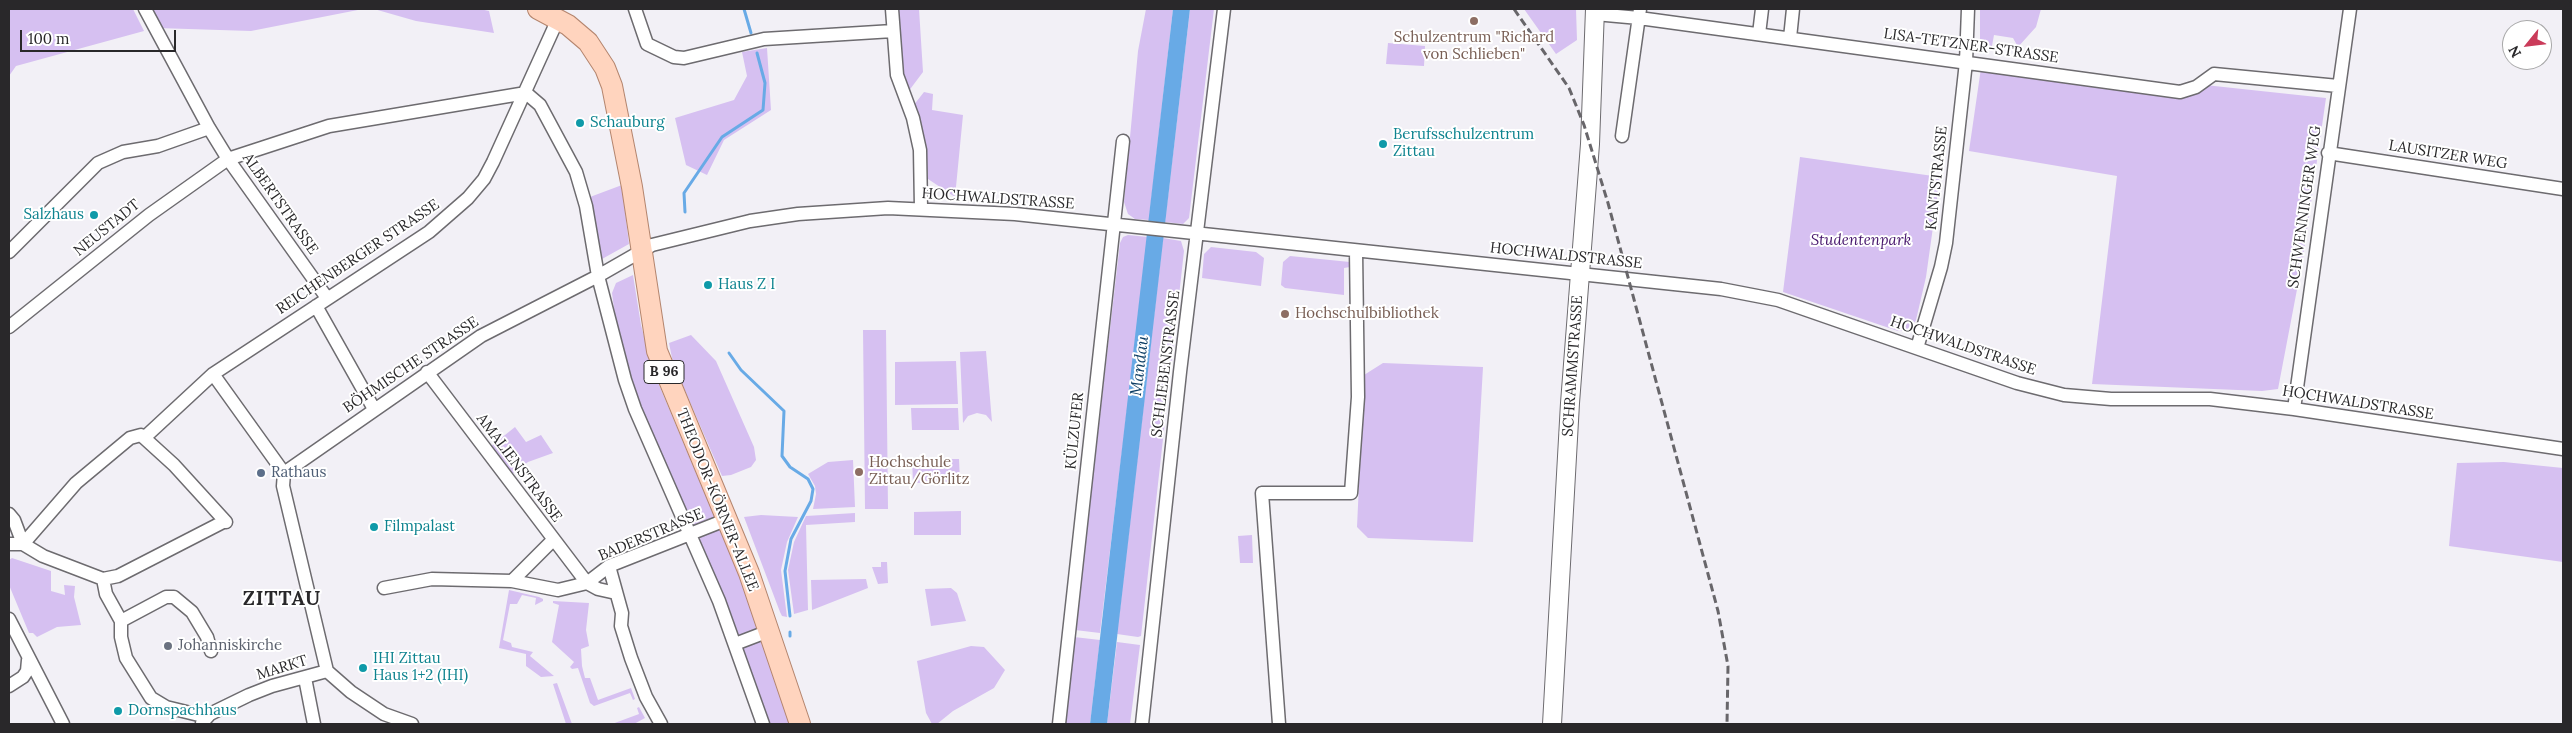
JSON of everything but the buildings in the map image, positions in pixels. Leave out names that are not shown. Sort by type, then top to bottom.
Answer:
[{"type":"main road","name":"B 96","points":[[538,9],[560,14],[588,42],[605,68],[612,86],[642,251]]},
{"type":"main road","name":"SCHRAMMSTRASSE","points":[[1552,724],[1589,152],[1595,12]]},
{"type":"main road","name":"THEODOR-KÖRNER-ALLEE","points":[[642,251],[657,351],[673,394],[728,519],[769,631],[800,724]]},
{"type":"street","name":"ALBERTSTRASSE","points":[[145,9],[209,128],[228,159],[327,298]]},
{"type":"street","points":[[635,9],[647,44],[674,57],[684,58],[764,39],[893,31]]},
{"type":"street","points":[[892,9],[897,75],[913,118],[920,150],[921,208]]},
{"type":"street","name":"SCHLIEBENSTRASSE","points":[[1142,724],[1180,372],[1224,9]]},
{"type":"street","points":[[1759,34],[1762,9]]},
{"type":"street","points":[[1790,38],[1793,9]]},
{"type":"street","name":"KANTSTRASSE","points":[[1917,348],[1941,267],[1946,243],[1966,62],[1968,9]]},
{"type":"street","name":"SCHWENNINGER WEG","points":[[2294,409],[2328,152],[2350,9]]},
{"type":"street","name":"LISA-TETZNER-STRASSE","points":[[1595,12],[1640,13],[1759,34],[2180,92],[2196,87],[2214,74],[2338,86]]},
{"type":"street","points":[[1622,136],[1640,13]]},
{"type":"street","name":"REICHENBERGER STRASSE","points":[[23,544],[76,483],[130,438],[143,436],[213,374],[429,232],[468,198],[484,180],[494,162],[560,14]]},
{"type":"street","points":[[526,93],[540,105],[576,172],[586,206],[598,276],[615,346],[635,409],[719,601],[763,724]]},
{"type":"street","name":"NEUSTADT","points":[[9,327],[149,215],[228,159],[330,126],[526,93]]},
{"type":"street","points":[[9,252],[98,163],[123,152],[158,146],[209,128]]},
{"type":"street","name":"KÜLZUFER","points":[[1058,724],[1123,141]]},
{"type":"street","name":"LAUSITZER WEG","points":[[2328,152],[2563,189]]},
{"type":"street","name":"HOCHWALDSTRASSE","points":[[642,251],[667,240],[798,214],[842,210],[921,208],[1015,214],[1580,274],[1761,296],[2017,383],[2064,395],[2111,399],[2210,399],[2294,409],[2563,449]]},
{"type":"street","name":"BÖHMISCHE STRASSE","points":[[284,473],[481,336],[598,276],[642,251]]},
{"type":"street","points":[[1279,724],[1262,493],[1351,493],[1358,397],[1356,251]]},
{"type":"street","points":[[316,306],[374,409]]},
{"type":"street","name":"AMALIENSTRASSE","points":[[427,372],[553,540],[588,583]]},
{"type":"street","points":[[213,374],[284,473]]},
{"type":"street","points":[[9,544],[23,544],[43,556],[103,579],[118,576],[225,522],[174,465],[143,436]]},
{"type":"street","name":"MARKT","points":[[204,721],[249,695],[327,671],[283,486],[284,473]]},
{"type":"street","points":[[9,514],[14,520],[23,544]]},
{"type":"street","name":"BADERSTRASSE","points":[[384,588],[432,579],[512,581],[558,590],[588,583],[609,566],[728,519]]},
{"type":"street","points":[[512,581],[553,540]]},
{"type":"street","points":[[609,566],[622,613],[621,626],[631,658],[646,697],[661,724]]},
{"type":"street","points":[[103,579],[106,594],[121,621],[121,637],[126,658],[151,698],[166,707],[204,721]]},
{"type":"street","points":[[588,583],[598,589],[616,593]]},
{"type":"street","points":[[121,621],[166,597],[174,597],[192,612],[207,637],[211,651]]},
{"type":"street","points":[[622,613],[630,622],[653,694],[670,724]]},
{"type":"street","points":[[9,619],[28,660],[63,724]]},
{"type":"street","points":[[735,644],[769,631]]},
{"type":"street","points":[[9,686],[23,677],[27,670],[28,660]]},
{"type":"street","points":[[327,671],[351,692],[384,714],[412,724]]},
{"type":"street","points":[[305,678],[314,724]]},
{"type":"green space","points":[[9,9],[133,9],[144,31],[16,66],[9,76]]},
{"type":"green space","points":[[148,9],[363,9],[251,31],[157,28]]},
{"type":"green space","points":[[374,9],[480,9],[489,11],[494,33],[416,21]]},
{"type":"green space","points":[[897,9],[919,9],[923,72],[908,92],[902,71]]},
{"type":"green space","points":[[1146,9],[1173,9],[1149,220],[1135,219],[1128,214],[1124,202],[1138,51]]},
{"type":"green space","points":[[1190,9],[1214,9],[1189,218],[1183,224],[1165,222]]},
{"type":"green space","points":[[1524,9],[1576,9],[1577,40],[1556,54]]},
{"type":"green space","points":[[1980,9],[2041,9],[2036,27],[2018,47],[2013,38],[1994,35],[1992,46],[1980,43]]},
{"type":"green space","points":[[1388,43],[1425,46],[1424,66],[1386,64]]},
{"type":"green space","points":[[767,48],[771,110],[724,140],[707,175],[686,165],[675,118],[734,100],[747,76],[742,52]]},
{"type":"green space","points":[[1981,68],[2172,97],[2191,95],[2205,85],[2326,98],[2303,258],[2278,389],[2262,391],[2092,384],[2117,176],[1969,151]]},
{"type":"green space","points":[[924,92],[933,94],[932,110],[963,115],[955,197],[928,179],[924,135],[913,106]]},
{"type":"green space","name":"Studentenpark","points":[[1800,157],[1940,177],[1926,277],[1916,320],[1909,330],[1898,331],[1783,292]]},
{"type":"green space","points":[[622,185],[629,244],[602,259],[590,197]]},
{"type":"green space","points":[[1128,235],[1148,237],[1100,633],[1075,630],[1120,243],[1123,237]]},
{"type":"green space","points":[[1163,238],[1181,241],[1184,251],[1141,636],[1138,637],[1117,634]]},
{"type":"green space","points":[[1211,247],[1256,252],[1264,258],[1261,286],[1202,278],[1204,254]]},
{"type":"green space","points":[[1290,256],[1350,262],[1350,267],[1344,268],[1344,295],[1285,288],[1281,285],[1283,262]]},
{"type":"green space","points":[[633,275],[641,325],[654,373],[739,575],[790,724],[766,724],[641,412],[619,347],[612,293],[616,283]]},
{"type":"green space","points":[[863,330],[886,330],[888,509],[865,509]]},
{"type":"green space","points":[[691,335],[716,361],[754,447],[756,460],[751,467],[731,475],[722,476],[673,363],[669,343]]},
{"type":"green space","points":[[986,351],[992,422],[986,415],[977,413],[968,416],[963,423],[960,352]]},
{"type":"green space","points":[[956,361],[958,404],[895,405],[895,362]]},
{"type":"green space","points":[[1383,363],[1483,367],[1473,542],[1368,538],[1357,527],[1364,375]]},
{"type":"green space","points":[[911,408],[958,408],[959,430],[912,430]]},
{"type":"green space","points":[[515,427],[526,442],[541,435],[553,453],[528,462],[511,475],[490,447]]},
{"type":"green space","points":[[912,459],[959,459],[960,482],[913,483]]},
{"type":"green space","points":[[853,460],[855,507],[813,509],[816,494],[815,486],[808,474],[828,462]]},
{"type":"green space","points":[[2504,462],[2563,468],[2563,562],[2449,546],[2457,463]]},
{"type":"green space","points":[[961,511],[961,535],[914,535],[914,512]]},
{"type":"green space","points":[[855,513],[855,522],[806,525],[808,610],[794,614],[788,570],[794,542],[806,516]]},
{"type":"green space","points":[[761,515],[798,517],[787,542],[781,570],[787,617],[782,616],[780,612],[744,517]]},
{"type":"green space","points":[[1252,535],[1253,563],[1240,563],[1238,536]]},
{"type":"green space","points":[[12,558],[51,571],[51,591],[65,595],[64,585],[75,586],[74,597],[81,625],[57,627],[37,637],[33,633],[29,633],[9,585],[9,560]]},
{"type":"green space","points":[[881,562],[887,562],[888,583],[878,584],[872,567],[881,567]]},
{"type":"green space","points":[[866,579],[868,588],[812,610],[811,580]]},
{"type":"green space","points":[[951,588],[957,593],[966,621],[931,626],[925,589]]},
{"type":"green space","points":[[509,590],[539,597],[543,601],[535,605],[536,598],[522,595],[517,604],[510,604],[503,640],[511,643],[512,647],[533,652],[530,656],[554,676],[541,677],[526,666],[526,654],[499,648]]},
{"type":"green space","points":[[553,601],[589,603],[586,630],[589,646],[581,649],[582,666],[585,678],[590,678],[598,700],[631,688],[635,699],[633,700],[630,693],[594,706],[590,703],[578,668],[572,669],[570,667],[574,662],[552,642],[559,605],[553,603]]},
{"type":"green space","points":[[1074,637],[1100,640],[1090,724],[1064,724]]},
{"type":"green space","points":[[1117,642],[1140,645],[1130,724],[1107,724]]},
{"type":"green space","points":[[971,646],[984,647],[1005,670],[994,688],[953,711],[937,724],[932,724],[926,713],[917,661]]},
{"type":"green space","points":[[557,683],[572,724],[566,724],[553,684]]},
{"type":"green space","points":[[639,707],[645,718],[634,724],[612,724],[639,714],[637,708]]},
{"type":"water","name":"Mandau","points":[[1173,9],[1190,9],[1107,724],[1090,724]]},
{"type":"waterway","points":[[744,9],[751,33]]},
{"type":"waterway","points":[[685,212],[684,193],[722,137],[763,110],[765,83],[757,53]]},
{"type":"waterway","points":[[729,353],[741,370],[784,411],[782,456],[790,467],[808,479],[813,489],[811,501],[791,539],[785,571],[790,616]]},
{"type":"railway","points":[[1514,9],[1569,88],[1584,125],[1608,203],[1718,611],[1728,666],[1727,724]]},
{"type":"place","name":"Schulzentrum \"Richard von Schlieben\"","points":[[1474,21]]},
{"type":"place","name":"Schauburg","points":[[580,123]]},
{"type":"place","name":"Berufsschulzentrum Zittau","points":[[1383,144]]},
{"type":"place","name":"Salzhaus","points":[[94,215]]},
{"type":"place","name":"Haus Z I","points":[[708,285]]},
{"type":"place","name":"Hochschulbibliothek","points":[[1285,314]]},
{"type":"place","name":"Hochschule Zittau/Görlitz","points":[[859,472]]},
{"type":"place","name":"Rathaus","points":[[261,473]]},
{"type":"place","name":"Filmpalast","points":[[374,527]]},
{"type":"place","name":"Johanniskirche","points":[[168,646]]},
{"type":"place","name":"IHI Zittau Haus 1+2 (IHI)","points":[[363,668]]},
{"type":"place","name":"Dornspachhaus","points":[[118,711]]},
{"type":"district","name":"ZITTAU","points":[[282,599]]}]
